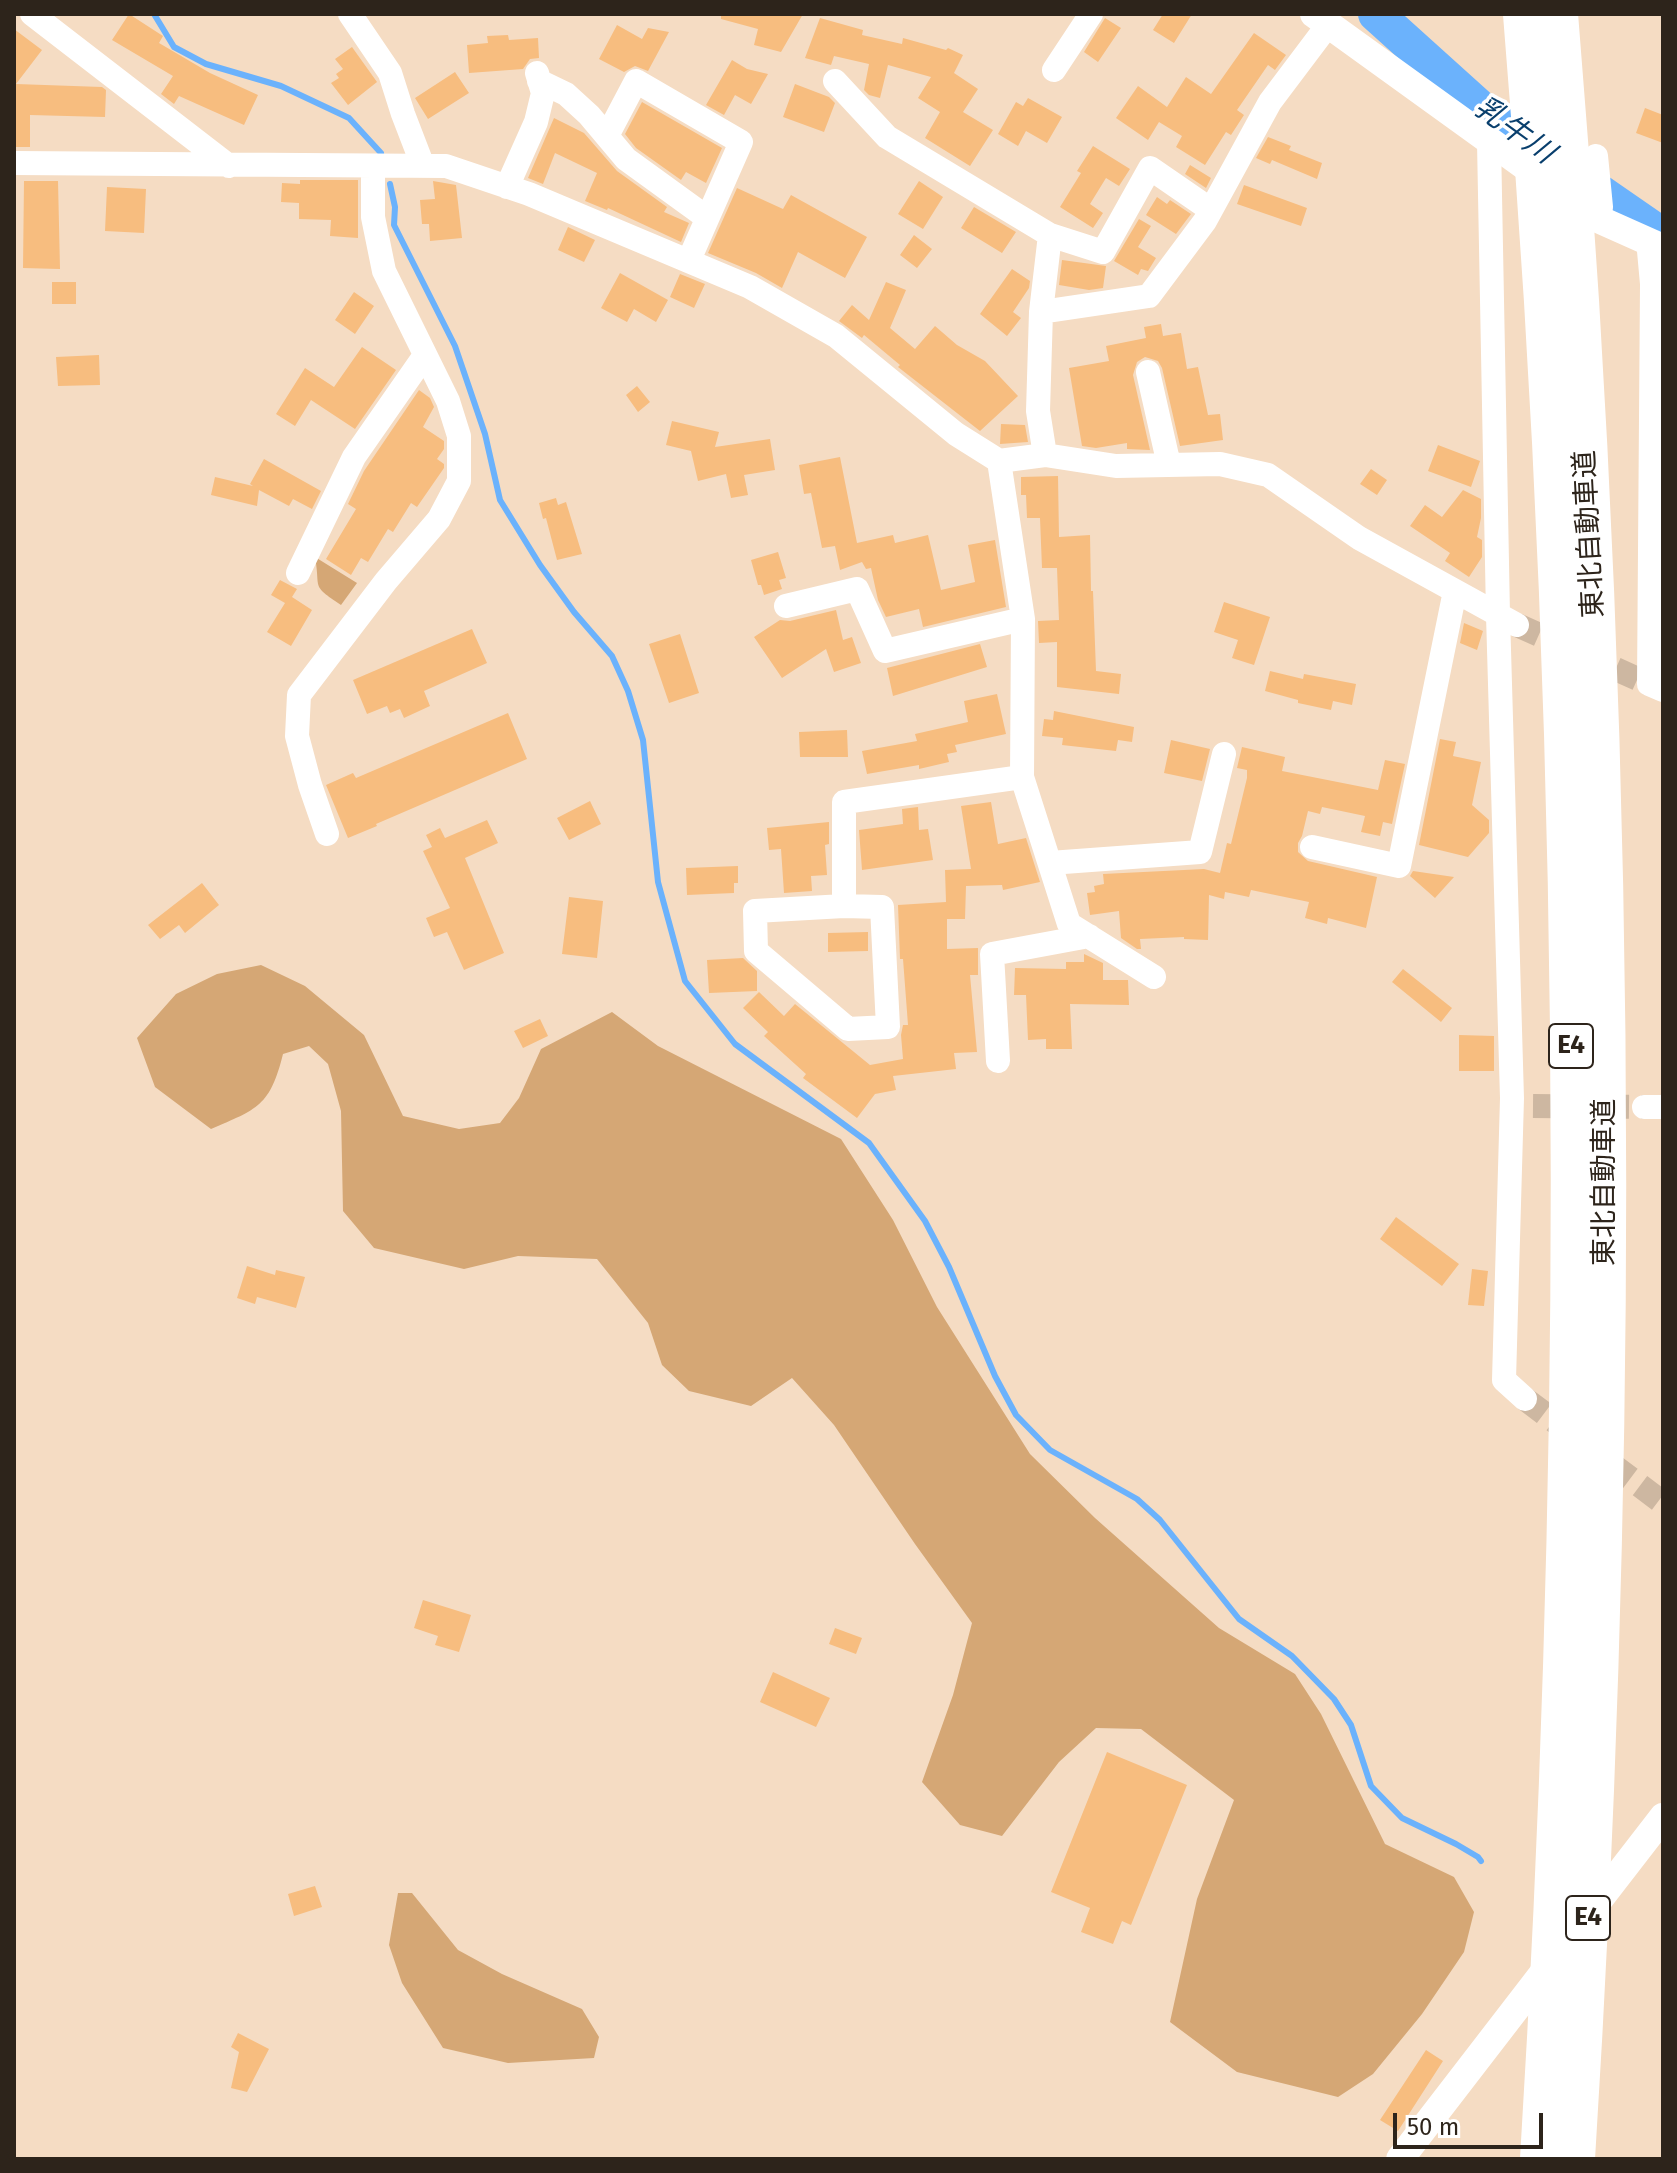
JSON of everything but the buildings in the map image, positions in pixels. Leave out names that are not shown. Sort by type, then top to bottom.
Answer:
[{"type":"highway","name":"東北自動車道","points":[[1524,14],[1531,103],[1578,218],[1556,497],[1571,948],[1572,1303],[1558,1877],[1541,2159]]},
{"type":"highway","name":"東北自動車道","points":[[1557,14],[1578,218],[1604,947],[1605,1304],[1591,1851],[1574,2159]]},
{"type":"street","points":[[32,14],[229,166]]},
{"type":"street","points":[[350,14],[390,73],[423,166]]},
{"type":"street","points":[[1054,70],[1091,14]]},
{"type":"street","points":[[1041,312],[1149,296],[1211,210],[1270,102],[1321,20],[1489,142],[1578,218],[1656,244],[1652,284],[1649,684],[1663,690]]},
{"type":"street","points":[[507,187],[536,122],[543,93],[538,77],[566,94],[626,159],[706,217]]},
{"type":"street","points":[[607,136],[636,81],[741,142],[689,260]]},
{"type":"street","points":[[835,81],[887,137],[1050,235],[1103,252],[1150,168],[1211,210]]},
{"type":"street","points":[[1489,142],[1522,1102],[1504,1380],[1525,1399]]},
{"type":"street","points":[[1578,218],[1596,156]]},
{"type":"street","points":[[14,163],[446,166],[507,187],[750,287],[836,336],[956,434],[999,461],[1045,455],[1116,466],[1220,464],[1268,475],[1359,538],[1507,620]]},
{"type":"street","points":[[327,834],[297,736],[299,695],[386,581],[439,519],[459,481],[459,436],[448,401],[384,271],[373,217],[373,166]]},
{"type":"street","points":[[1045,455],[1038,411],[1041,312],[1050,235]]},
{"type":"street","points":[[298,573],[354,457],[425,355]]},
{"type":"street","points":[[1148,372],[1169,465]]},
{"type":"street","points":[[999,461],[1023,619],[1022,777],[1069,924],[1154,977]]},
{"type":"street","points":[[786,606],[857,589],[885,651],[1023,619]]},
{"type":"street","points":[[1312,847],[1399,866],[1455,591]]},
{"type":"street","points":[[1050,863],[1200,852],[1224,754]]},
{"type":"street","points":[[844,906],[844,802],[1022,777]]},
{"type":"street","points":[[844,906],[882,907],[888,1027],[848,1029],[756,951],[755,911],[844,906]]},
{"type":"street","points":[[998,1061],[992,954],[1089,936]]},
{"type":"street","points":[[1400,2159],[1663,1817]]},
{"type":"shaded area","points":[[315,557],[357,583],[341,605],[319,586]]},
{"type":"shaded area","points":[[261,965],[305,986],[364,1035],[403,1116],[459,1129],[500,1123],[519,1098],[541,1049],[612,1012],[658,1046],[841,1139],[893,1220],[937,1307],[1030,1454],[1095,1518],[1219,1628],[1295,1674],[1321,1714],[1385,1844],[1454,1877],[1474,1912],[1464,1952],[1422,2014],[1373,2074],[1338,2097],[1237,2072],[1170,2022],[1197,1899],[1234,1800],[1141,1729],[1096,1728],[1059,1762],[1002,1836],[960,1825],[922,1782],[953,1695],[972,1623],[834,1425],[792,1378],[751,1406],[689,1391],[662,1365],[648,1323],[597,1259],[518,1256],[464,1269],[374,1248],[343,1211],[341,1111],[328,1064],[309,1046],[283,1054],[273,1085],[260,1104],[211,1129],[155,1087],[137,1038],[176,994],[217,974]]},
{"type":"shaded area","points":[[398,1893],[412,1893],[458,1950],[502,1974],[582,2009],[599,2037],[594,2058],[508,2063],[443,2048],[402,1983],[389,1945]]},
{"type":"waterway","points":[[154,14],[174,47],[206,64],[281,86],[349,118],[381,153]]},
{"type":"waterway","name":"乳牛川","points":[[1376,14],[1488,115],[1663,236]]},
{"type":"waterway","points":[[390,184],[395,207],[394,225],[455,346],[485,434],[500,500],[540,565],[574,612],[612,656],[628,691],[643,740],[658,882],[685,981],[735,1044],[869,1143],[925,1221],[949,1267],[995,1376],[1016,1415],[1050,1450],[1137,1499],[1160,1520],[1239,1619],[1292,1656],[1334,1699],[1351,1725],[1371,1786],[1402,1818],[1456,1844],[1481,1861]]},
{"type":"tunnel","points":[[1517,625],[1649,684]]},
{"type":"tunnel","points":[[1533,1106],[1644,1107]]},
{"type":"tunnel","points":[[1525,1399],[1663,1503]]}]
